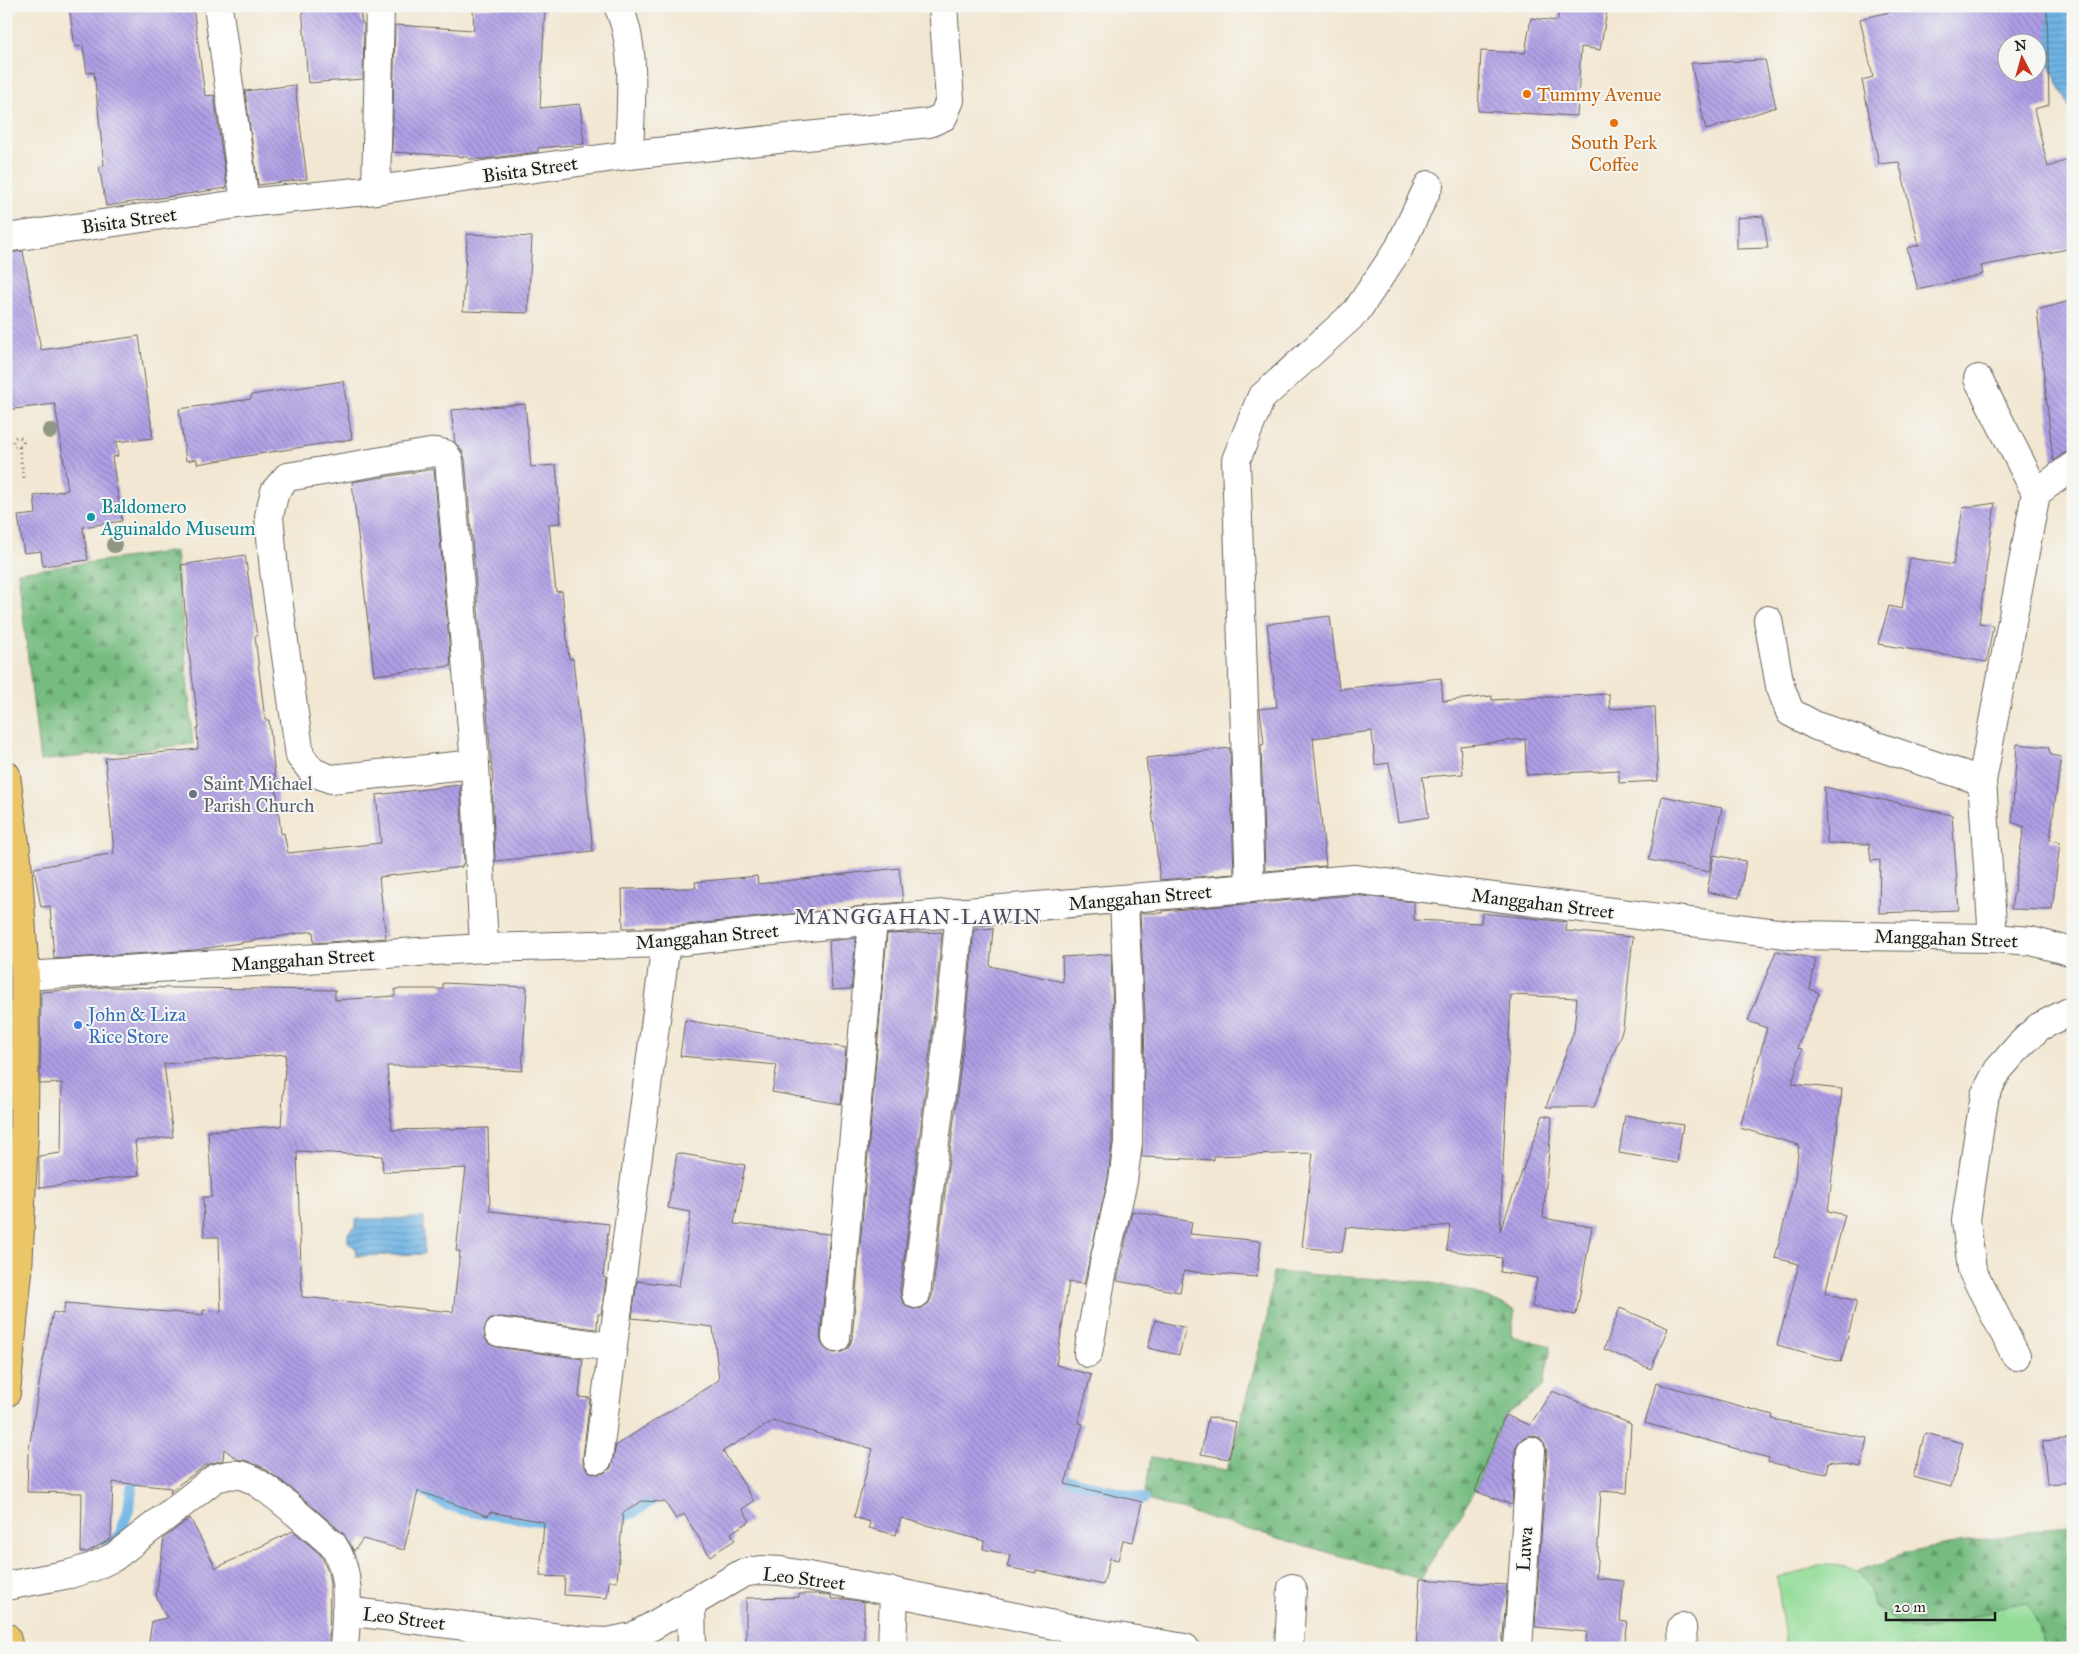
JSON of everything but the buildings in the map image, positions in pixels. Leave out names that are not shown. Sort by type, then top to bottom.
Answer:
[{"type":"main road","points":[[6,774],[17,859],[25,976],[24,1132],[12,1271],[6,1393]]},
{"type":"main road","points":[[6,1637],[9,1648]]},
{"type":"street","points":[[218,6],[245,203]]},
{"type":"street","points":[[376,190],[380,6]]},
{"type":"street","points":[[618,6],[623,16],[631,58],[629,155]]},
{"type":"street","name":"Bisita Street","points":[[6,238],[245,203],[376,190],[629,155],[929,123],[943,117],[950,100],[943,6]]},
{"type":"street","points":[[1250,888],[1236,460],[1261,398],[1356,312],[1399,248],[1430,185]]},
{"type":"street","points":[[1978,379],[2036,493],[1982,781],[1993,938]]},
{"type":"street","points":[[475,764],[331,779],[312,772],[300,756],[274,570],[269,516],[275,491],[287,477],[436,452],[445,454],[449,460],[475,764],[484,948]]},
{"type":"street","points":[[2036,493],[2073,466]]},
{"type":"street","points":[[1768,620],[1780,686],[1790,712],[1816,726],[1982,781]]},
{"type":"street","name":"Manggahan Street","points":[[25,976],[484,948],[666,943],[873,920],[1354,879],[1792,935],[1993,938],[2031,941],[2073,952]]},
{"type":"street","points":[[1088,1353],[1105,1258],[1123,1181],[1128,1143],[1128,1010],[1124,899]]},
{"type":"street","points":[[916,1294],[947,1046],[960,912]]},
{"type":"street","points":[[836,1338],[873,920]]},
{"type":"street","points":[[598,1459],[666,943]]},
{"type":"street","points":[[2016,1356],[1972,1270],[1966,1220],[1978,1131],[1985,1095],[1998,1070],[2020,1044],[2039,1027],[2073,1010]]},
{"type":"street","points":[[499,1332],[612,1348]]},
{"type":"street","name":"Luwa","points":[[1518,1648],[1531,1451]]},
{"type":"street","points":[[6,1586],[70,1574],[93,1567],[114,1557],[214,1479],[229,1474],[245,1477],[264,1488],[333,1545],[340,1556],[345,1570],[346,1611],[344,1648]]},
{"type":"street","name":"Leo Street","points":[[346,1611],[508,1639],[608,1642],[632,1637],[743,1573],[762,1570],[781,1571],[894,1592],[1088,1640],[1185,1648]]},
{"type":"street","points":[[1289,1648],[1292,1588]]},
{"type":"street","points":[[892,1648],[894,1592]]},
{"type":"street","points":[[692,1603],[692,1648]]},
{"type":"path","points":[[19,447],[24,480]]},
{"type":"green space","points":[[176,551],[193,744],[40,761],[18,572]]},
{"type":"green space","points":[[1273,1272],[1428,1282],[1472,1292],[1515,1310],[1511,1336],[1551,1346],[1543,1387],[1505,1415],[1475,1491],[1420,1579],[1144,1499],[1151,1457],[1227,1470],[1267,1320]]},
{"type":"green space","points":[[2073,1523],[2073,1648],[2044,1648],[2039,1625],[2027,1604],[2007,1605],[1956,1624],[1922,1630],[1901,1625],[1876,1607],[1870,1590],[1858,1572],[1908,1553],[1959,1542],[2008,1537]]},
{"type":"green space","points":[[1818,1565],[1841,1566],[1856,1572],[1867,1586],[1876,1607],[1956,1624],[2007,1604],[2027,1604],[2039,1625],[2044,1648],[1786,1648],[1777,1577],[1795,1574]]},
{"type":"water","points":[[2036,6],[2073,6],[2073,115],[2048,62],[2046,32],[2042,32]]},
{"type":"water","points":[[424,1218],[424,1254],[356,1256],[356,1248],[348,1243],[348,1233],[356,1227],[356,1219]]},
{"type":"waterway","points":[[106,1549],[120,1534],[128,1511],[135,1470]]},
{"type":"waterway","points":[[1053,1476],[1144,1499]]},
{"type":"waterway","points":[[416,1487],[447,1505],[472,1512],[551,1522]]},
{"type":"waterway","points":[[609,1521],[633,1513],[663,1493]]},
{"type":"place","name":"Tummy Avenue","points":[[1527,94]]},
{"type":"place","name":"South Perk Coffee","points":[[1614,123]]},
{"type":"place","name":"Baldomero Aguinaldo Museum","points":[[91,517]]},
{"type":"place","name":"Saint Michael Parish Church","points":[[193,794]]},
{"type":"place","name":"John & Liza Rice Store","points":[[78,1025]]},
{"type":"district","name":"MANGGAHAN-LAWIN","points":[[918,917]]}]
